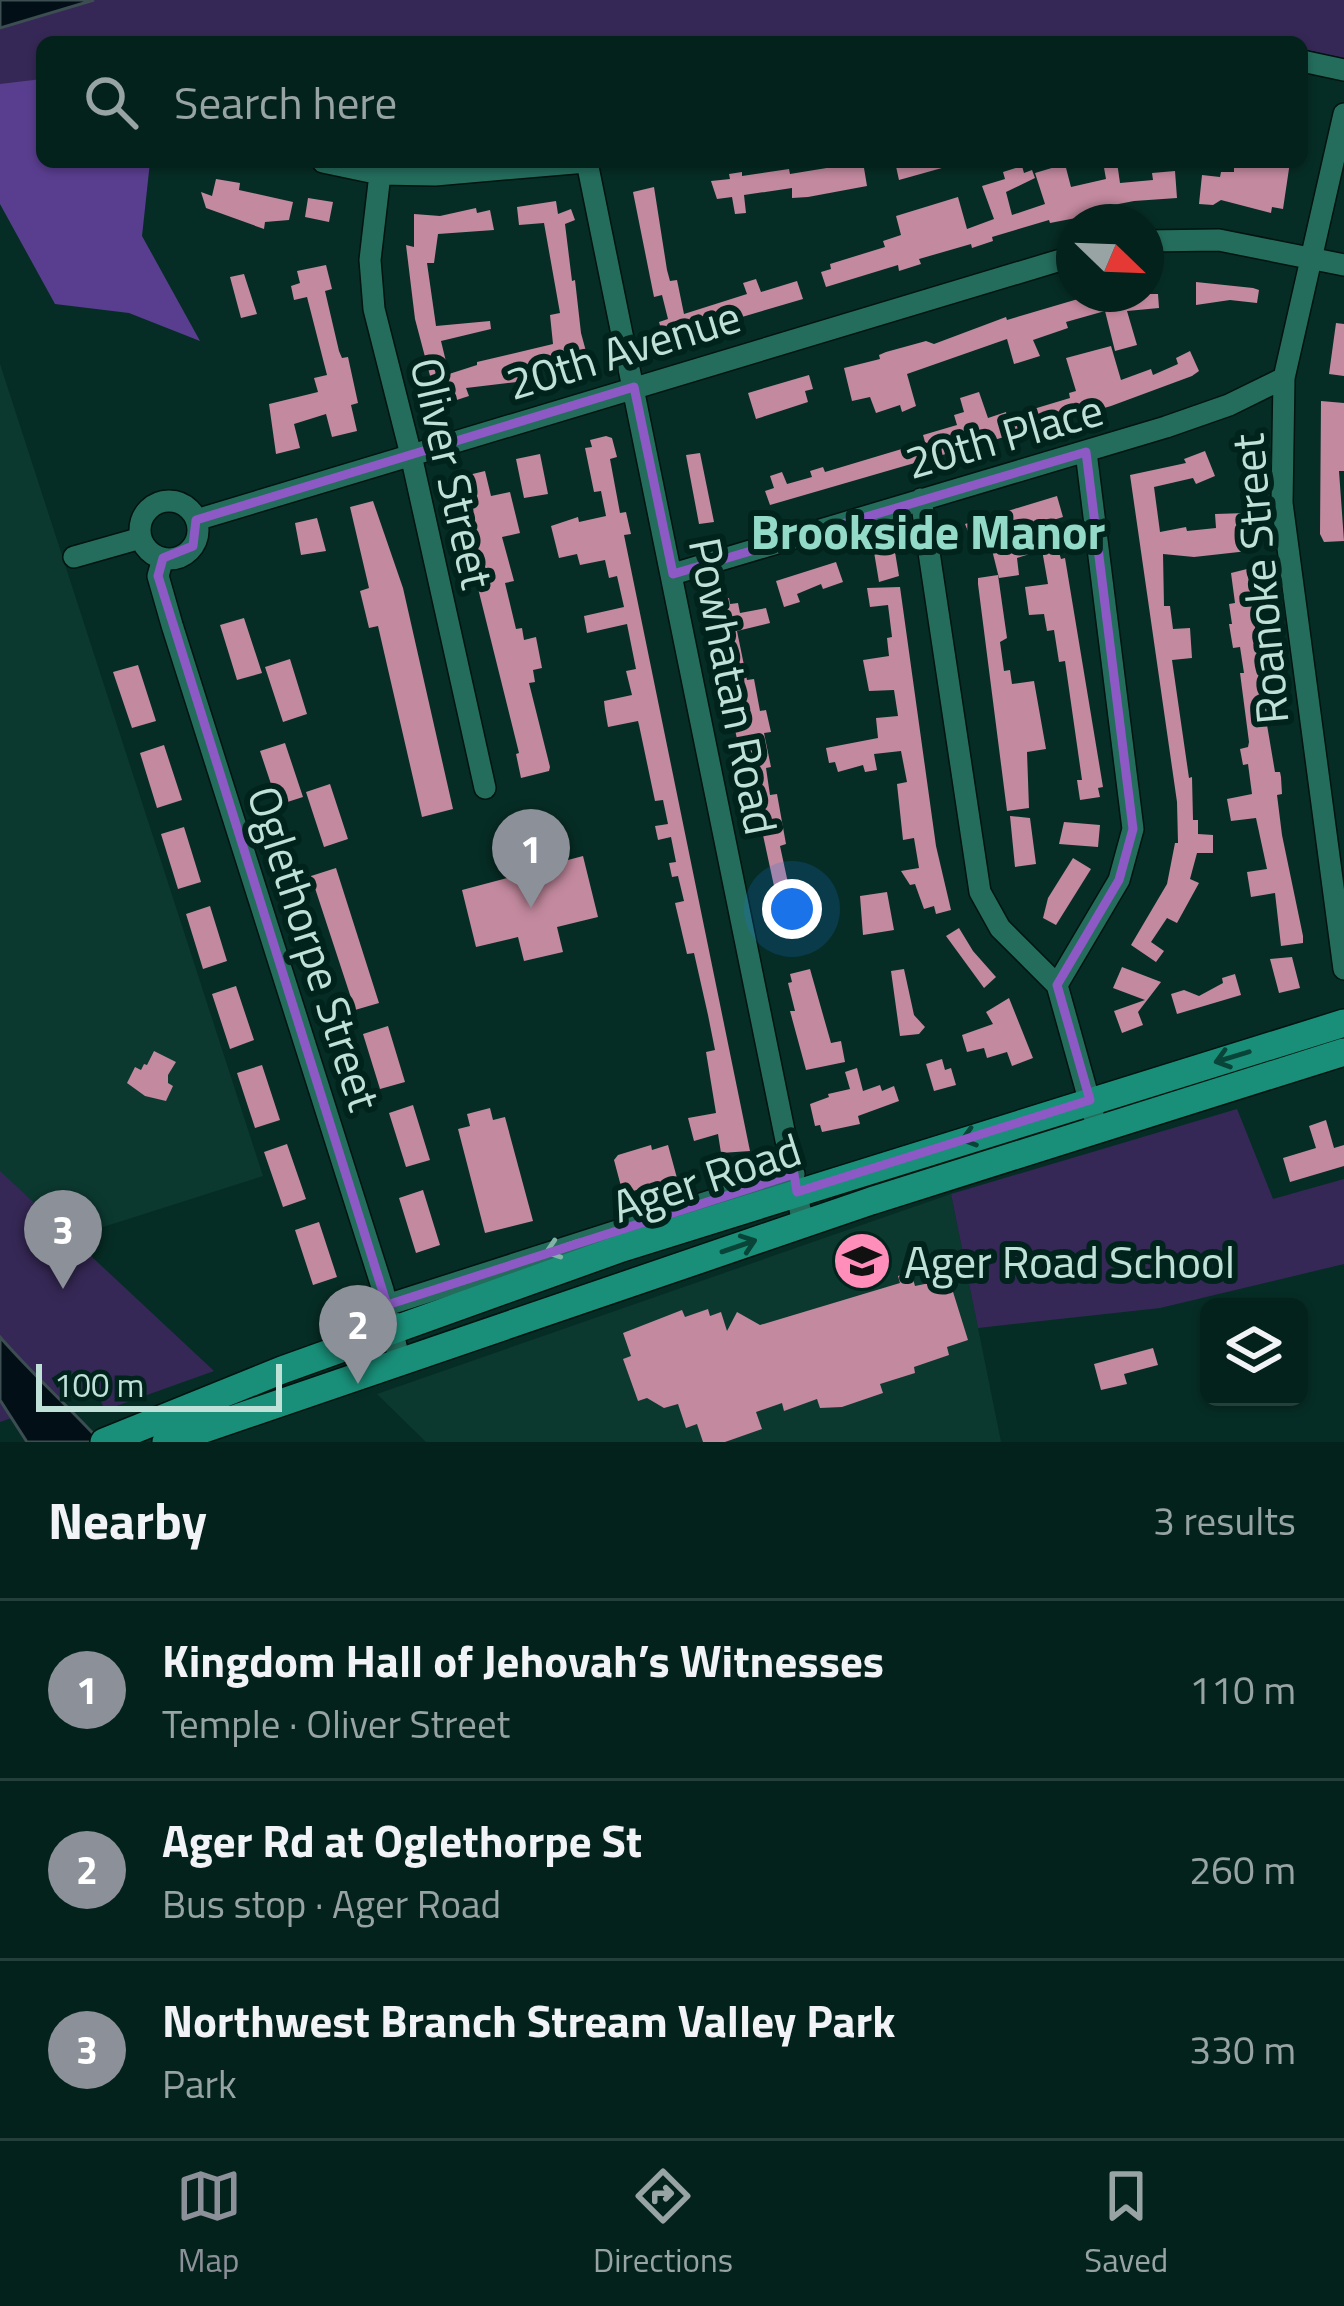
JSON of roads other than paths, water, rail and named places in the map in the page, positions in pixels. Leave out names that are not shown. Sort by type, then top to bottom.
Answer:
[{"type":"main road","name":"Ager Road","points":[[117,1438],[390,1317],[622,1248],[795,1183],[1344,1023]]},
{"type":"main road","name":"Ager Road","points":[[166,1442],[803,1224],[1344,1052]]},
{"type":"street","points":[[1308,62],[1344,70]]},
{"type":"street","name":"Roanoke Street","points":[[1344,115],[1284,378],[1282,503],[1344,969]]},
{"type":"street","points":[[352,168],[380,174],[521,168]]},
{"type":"street","name":"Powhatan Road","points":[[588,168],[803,1224]]},
{"type":"street","name":"Oliver Street","points":[[380,174],[370,260],[374,310],[411,454],[484,788]]},
{"type":"street","points":[[1164,241],[1219,240],[1344,265]]},
{"type":"street","name":"20th Avenue","points":[[196,520],[1056,261]]},
{"type":"street","name":"20th Place","points":[[673,574],[1086,452],[1216,410],[1284,378]]},
{"type":"street","points":[[1057,985],[1119,880],[1133,829],[1086,452]]},
{"type":"street","points":[[921,499],[980,892],[1000,928],[1057,985],[1096,1130]]},
{"type":"street","points":[[160,502],[178,502],[196,520],[193,546],[180,557],[163,559],[149,551],[141,538],[142,520],[160,502]]},
{"type":"street","points":[[74,557],[141,538]]},
{"type":"street","name":"Oglethorpe Street","points":[[163,559],[158,576],[172,625],[390,1317],[400,1363]]},
{"type":"place","name":"Kingdom Hall of Jehovah’s Witnesses","points":[[531,908]]},
{"type":"place","name":"Ager Road School","points":[[862,1261]]},
{"type":"place","name":"Northwest Branch Stream Valley Park","points":[[63,1289]]},
{"type":"place","name":"Ager Rd at Oglethorpe St","points":[[358,1384]]},
{"type":"district","name":"Brookside Manor","points":[[928,531]]}]
